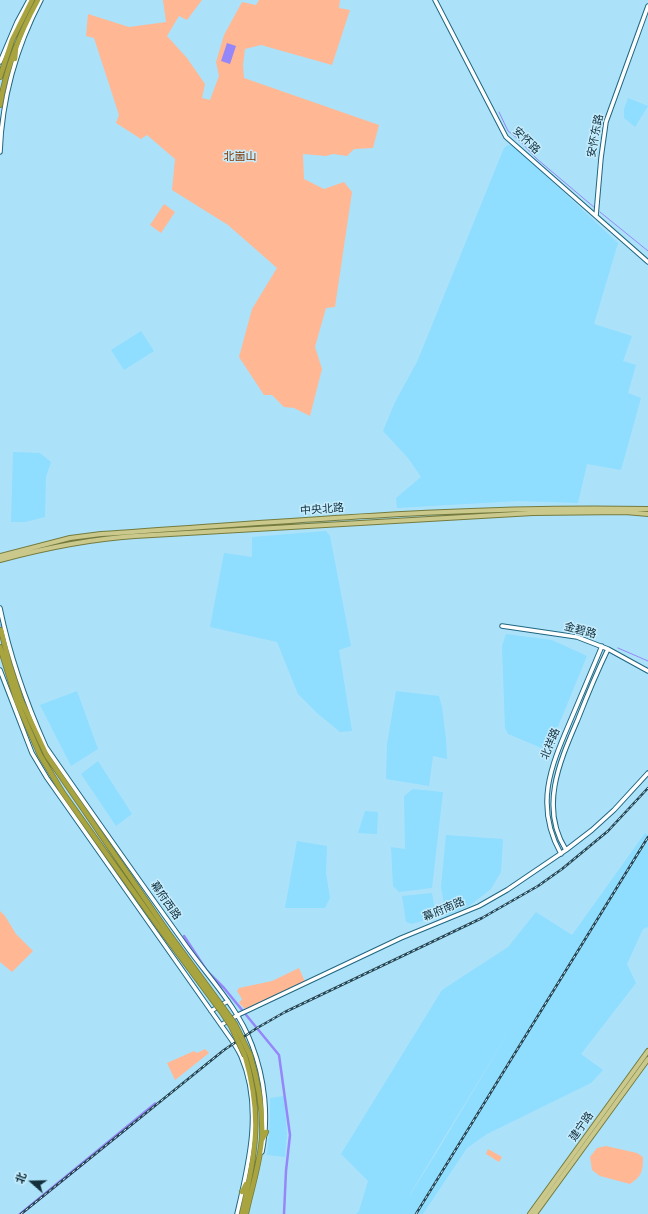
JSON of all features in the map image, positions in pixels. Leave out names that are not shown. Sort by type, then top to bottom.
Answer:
[{"type":"highway","points":[[9,41],[32,0]]},
{"type":"highway","points":[[0,105],[5,77],[16,43],[38,0]]},
{"type":"highway","points":[[0,77],[20,22]]},
{"type":"highway","points":[[15,59],[16,43]]},
{"type":"highway","name":"幕府西路","points":[[1,630],[9,663],[21,700],[47,756],[165,932]]},
{"type":"highway","name":"幕府西路","points":[[0,647],[17,702],[40,755],[68,799],[223,1014],[247,1055],[256,1075],[260,1102],[262,1137],[246,1211]]},
{"type":"highway","name":"幕府西路","points":[[246,1211],[249,1179],[256,1138],[256,1105],[247,1055]]},
{"type":"highway","points":[[253,1124],[256,1138]]},
{"type":"highway","points":[[260,1145],[266,1132]]},
{"type":"highway","points":[[242,1192],[249,1179]]},
{"type":"main road","name":"中央北路","points":[[0,556],[70,538],[100,534],[428,513],[533,508],[648,509]]},
{"type":"main road","name":"中央北路","points":[[0,560],[71,543],[101,538],[518,514],[625,512],[648,514]]},
{"type":"main road","name":"建宁路","points":[[530,1214],[648,1051]]},
{"type":"main road","name":"建宁路","points":[[535,1214],[648,1059]]},
{"type":"street","points":[[0,62],[29,0]]},
{"type":"street","points":[[0,152],[6,93],[15,59],[28,24],[41,0]]},
{"type":"street","name":"安怀路","points":[[435,0],[506,137],[648,262]]},
{"type":"street","name":"安怀东路","points":[[596,216],[606,122],[648,6]]},
{"type":"street","name":"幕府西路","points":[[0,608],[13,662],[29,709],[46,747],[193,957],[239,1015],[259,1066],[265,1099],[266,1132],[246,1211]]},
{"type":"street","name":"金碧路","points":[[502,626],[565,635],[602,646],[648,671]]},
{"type":"street","name":"北祥路","points":[[561,854],[552,833],[547,796],[551,766],[602,646]]},
{"type":"street","name":"北祥路","points":[[566,850],[557,831],[554,818],[553,797],[558,767],[608,649]]},
{"type":"street","points":[[593,668],[597,667],[598,671]]},
{"type":"street","points":[[0,670],[32,753],[47,778],[221,1025],[241,1056],[247,1074],[251,1094],[253,1124],[237,1214]]},
{"type":"street","name":"幕府南路","points":[[221,1025],[401,938],[479,906],[507,890],[566,850],[614,810],[648,773]]},
{"type":"street","points":[[552,833],[556,834],[557,831]]},
{"type":"street","points":[[211,1011],[228,1001]]},
{"type":"shaded area","points":[[227,43],[236,46],[230,64],[221,61]]},
{"type":"shaded area","points":[[628,98],[648,106],[635,127],[624,118],[624,109]]},
{"type":"shaded area","points":[[508,145],[513,145],[618,243],[594,324],[632,336],[623,361],[636,365],[628,393],[641,398],[621,470],[587,464],[578,503],[518,501],[397,508],[396,498],[421,477],[408,458],[383,431],[395,402],[417,362],[504,148]]},
{"type":"shaded area","points":[[141,331],[154,351],[124,370],[111,350]]},
{"type":"shaded area","points":[[13,452],[40,453],[51,462],[46,477],[45,517],[25,522],[11,522]]},
{"type":"shaded area","points":[[326,531],[330,536],[351,646],[339,650],[352,731],[340,732],[317,713],[298,694],[277,642],[210,627],[224,553],[252,557],[252,537]]},
{"type":"shaded area","points":[[506,634],[552,640],[587,656],[550,746],[544,749],[508,734],[505,728],[502,646]]},
{"type":"shaded area","points":[[77,691],[98,749],[71,766],[40,705]]},
{"type":"shaded area","points":[[396,691],[439,696],[442,707],[447,759],[433,756],[429,786],[386,779],[387,744]]},
{"type":"shaded area","points":[[98,761],[132,814],[116,826],[81,774]]},
{"type":"shaded area","points":[[413,789],[443,792],[432,888],[399,892],[393,886],[391,847],[405,849],[404,796]]},
{"type":"shaded area","points":[[365,811],[378,812],[377,834],[358,833]]},
{"type":"shaded area","points":[[645,833],[648,835],[648,927],[643,929],[627,964],[636,983],[581,1054],[603,1070],[591,1083],[487,1134],[467,1148],[423,1214],[356,1214],[359,1211],[368,1181],[341,1154],[442,990],[508,947],[536,912],[572,935]],"holes":[[[515,1021],[440,1147],[410,1195]]]},
{"type":"shaded area","points":[[446,835],[503,839],[501,872],[491,889],[469,906],[446,916],[441,887]]},
{"type":"shaded area","points":[[297,841],[327,846],[326,873],[330,898],[325,908],[285,908]]},
{"type":"shaded area","points":[[432,893],[436,917],[412,924],[406,922],[402,896]]},
{"type":"shaded area","points":[[284,1096],[287,1134],[285,1157],[267,1155],[270,1098]]},
{"type":"shaded area","points":[[155,1102],[158,1104],[143,1117],[23,1214],[18,1214]]},
{"type":"green space","name":"北崮山","points":[[163,0],[202,0],[187,20],[179,16],[167,36],[187,58],[205,84],[202,98],[210,100],[219,76],[216,62],[224,35],[242,2],[256,5],[259,0],[340,0],[339,8],[350,10],[332,65],[261,45],[245,49],[243,65],[244,78],[379,125],[373,148],[354,149],[347,156],[333,154],[326,156],[303,154],[304,179],[324,189],[344,182],[352,192],[335,307],[326,308],[315,347],[322,369],[310,416],[294,408],[284,407],[272,395],[264,395],[239,357],[252,309],[277,268],[228,225],[172,190],[175,159],[147,135],[141,139],[116,123],[119,115],[94,38],[86,36],[88,14],[129,27],[166,22]]},
{"type":"green space","points":[[164,204],[175,212],[161,233],[150,225]]},
{"type":"green space","points":[[0,911],[5,916],[16,934],[33,951],[12,972],[0,962]]},
{"type":"green space","points":[[299,968],[305,982],[247,1011],[239,1003],[242,999],[237,991],[239,988],[272,981]]},
{"type":"green space","points":[[205,1049],[209,1053],[175,1080],[167,1063],[194,1051],[197,1053]]},
{"type":"green space","points":[[606,1146],[637,1153],[643,1157],[641,1173],[630,1184],[600,1176],[592,1170],[590,1157],[597,1148]]},
{"type":"green space","points":[[488,1149],[502,1157],[499,1162],[486,1154]]},
{"type":"waterway","points":[[499,112],[508,131],[517,138],[537,159],[595,208]]},
{"type":"waterway","points":[[600,212],[648,251]]},
{"type":"waterway","points":[[618,648],[648,661]]},
{"type":"waterway","points":[[184,936],[207,971],[224,988],[279,1055],[290,1135],[286,1171],[284,1214]]},
{"type":"tunnel","points":[[0,624],[1,630]]},
{"type":"railway","points":[[21,1214],[224,1050],[257,1028],[285,1012],[482,918],[538,886],[562,869],[608,831],[648,788]]},
{"type":"railway","points":[[416,1214],[648,837]]}]
